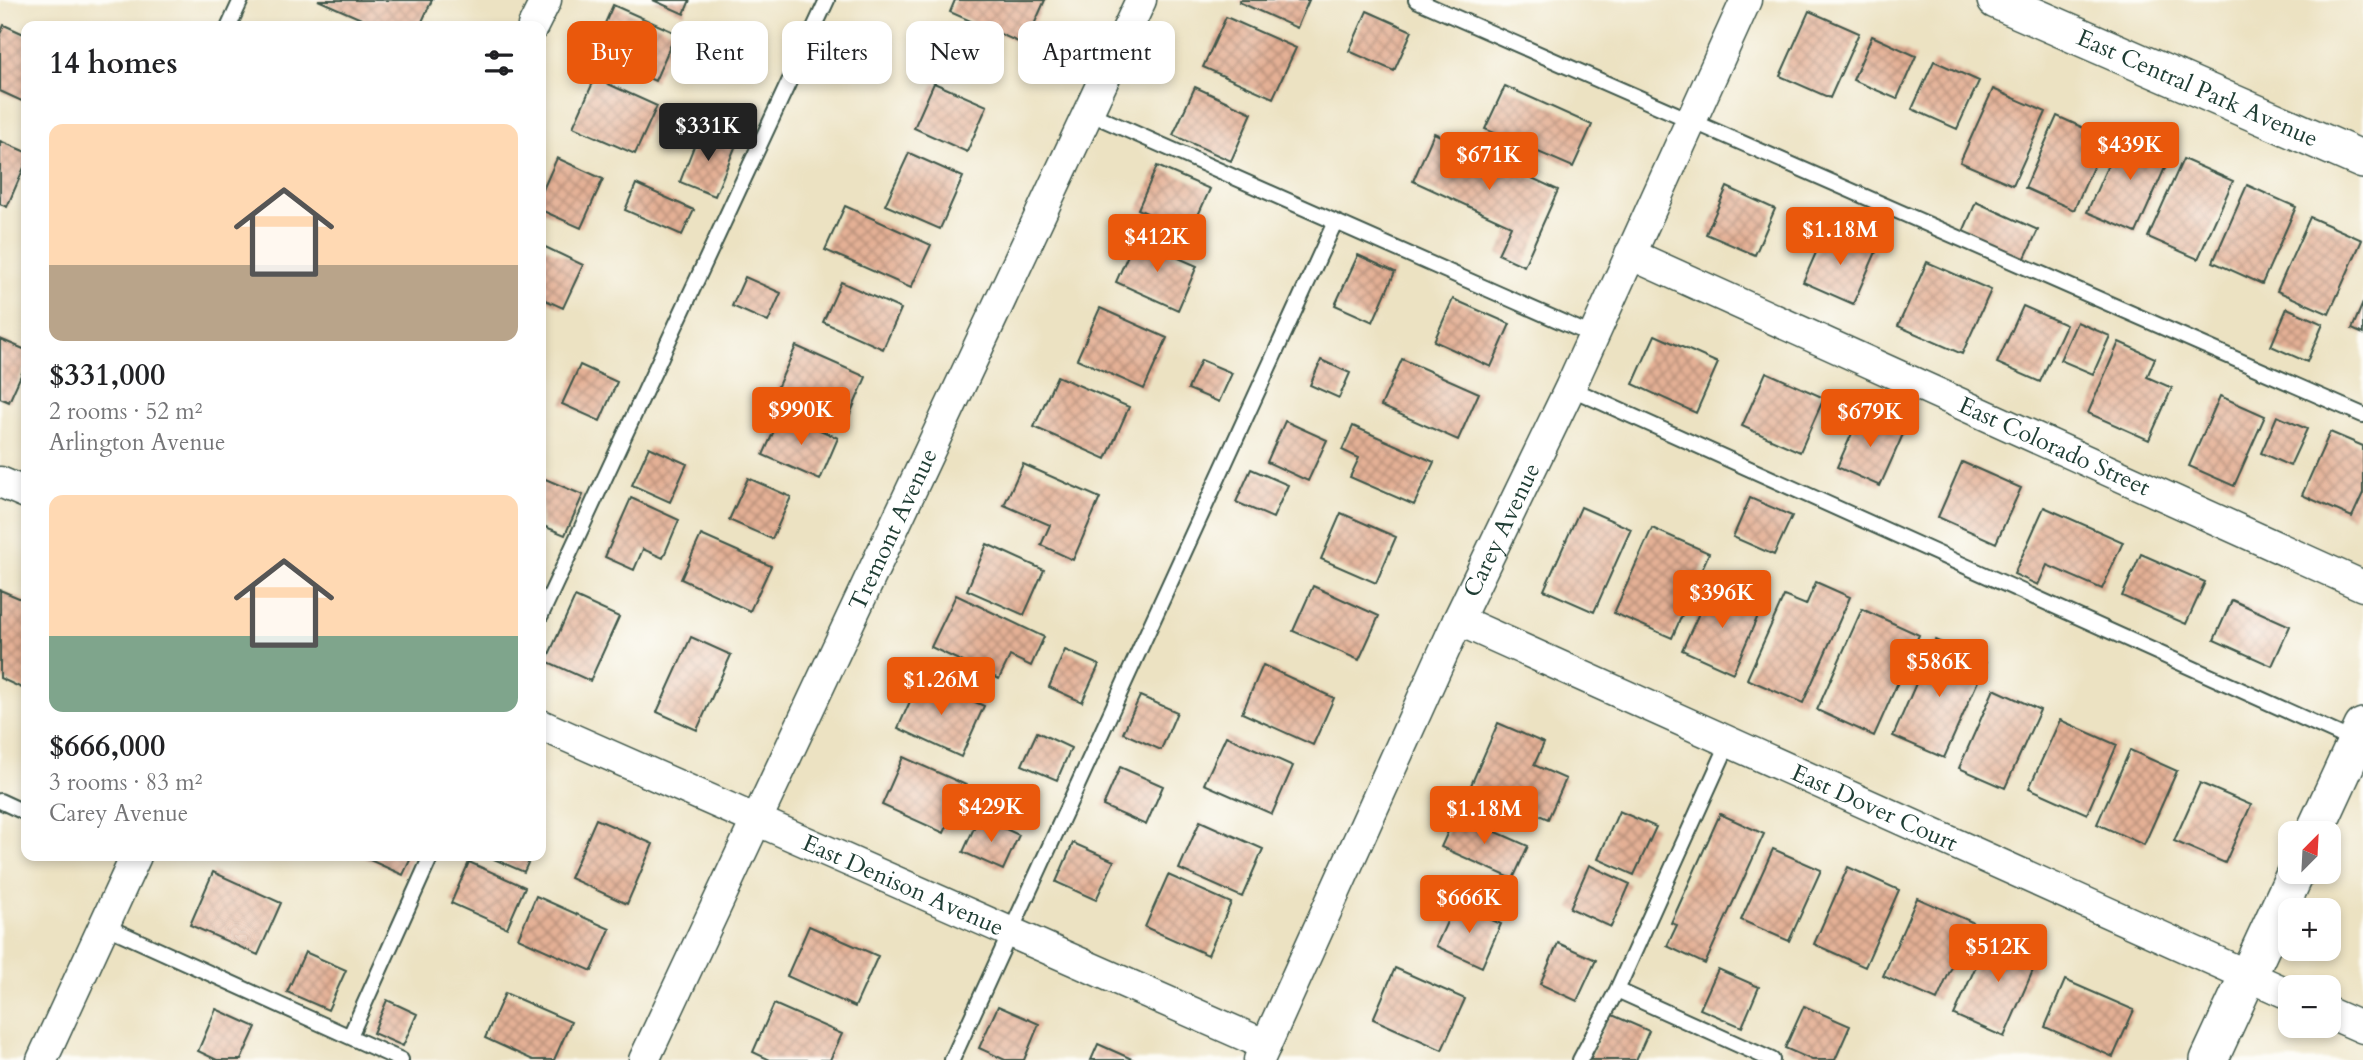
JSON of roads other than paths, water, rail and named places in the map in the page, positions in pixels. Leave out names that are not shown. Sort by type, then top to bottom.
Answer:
[{"type":"street","points":[[536,21],[546,0]]},
{"type":"street","name":"Tremont Avenue","points":[[644,1060],[1141,0]]},
{"type":"street","name":"Carey Avenue","points":[[1263,1053],[1458,620],[1570,388],[1746,0]]},
{"type":"street","name":"East Central Park Avenue","points":[[1996,0],[2363,160]]},
{"type":"street","name":"East Colorado Street","points":[[1630,254],[2363,586]]},
{"type":"street","name":"East Dover Court","points":[[1458,620],[2278,989]]},
{"type":"street","name":"East Denison Avenue","points":[[546,727],[1010,933],[1263,1053]]},
{"type":"street","points":[[2320,821],[2359,735]]},
{"type":"street","points":[[42,1060],[130,861]]},
{"type":"street","points":[[2208,1060],[2290,884]]},
{"type":"street","points":[[2341,1018],[2363,1028]]},
{"type":"lane","points":[[231,21],[241,0]]},
{"type":"lane","points":[[546,604],[827,0]]},
{"type":"lane","points":[[1416,0],[2363,415]]},
{"type":"lane","points":[[1088,113],[1594,336]]},
{"type":"lane","points":[[952,1060],[1335,222]]},
{"type":"lane","points":[[1570,388],[2359,735]]},
{"type":"lane","points":[[1580,1060],[1617,990],[1729,742]]},
{"type":"lane","points":[[0,801],[21,811]]},
{"type":"lane","points":[[350,1036],[429,861]]},
{"type":"lane","points":[[103,925],[401,1060]]},
{"type":"lane","points":[[1617,990],[1772,1060]]}]
